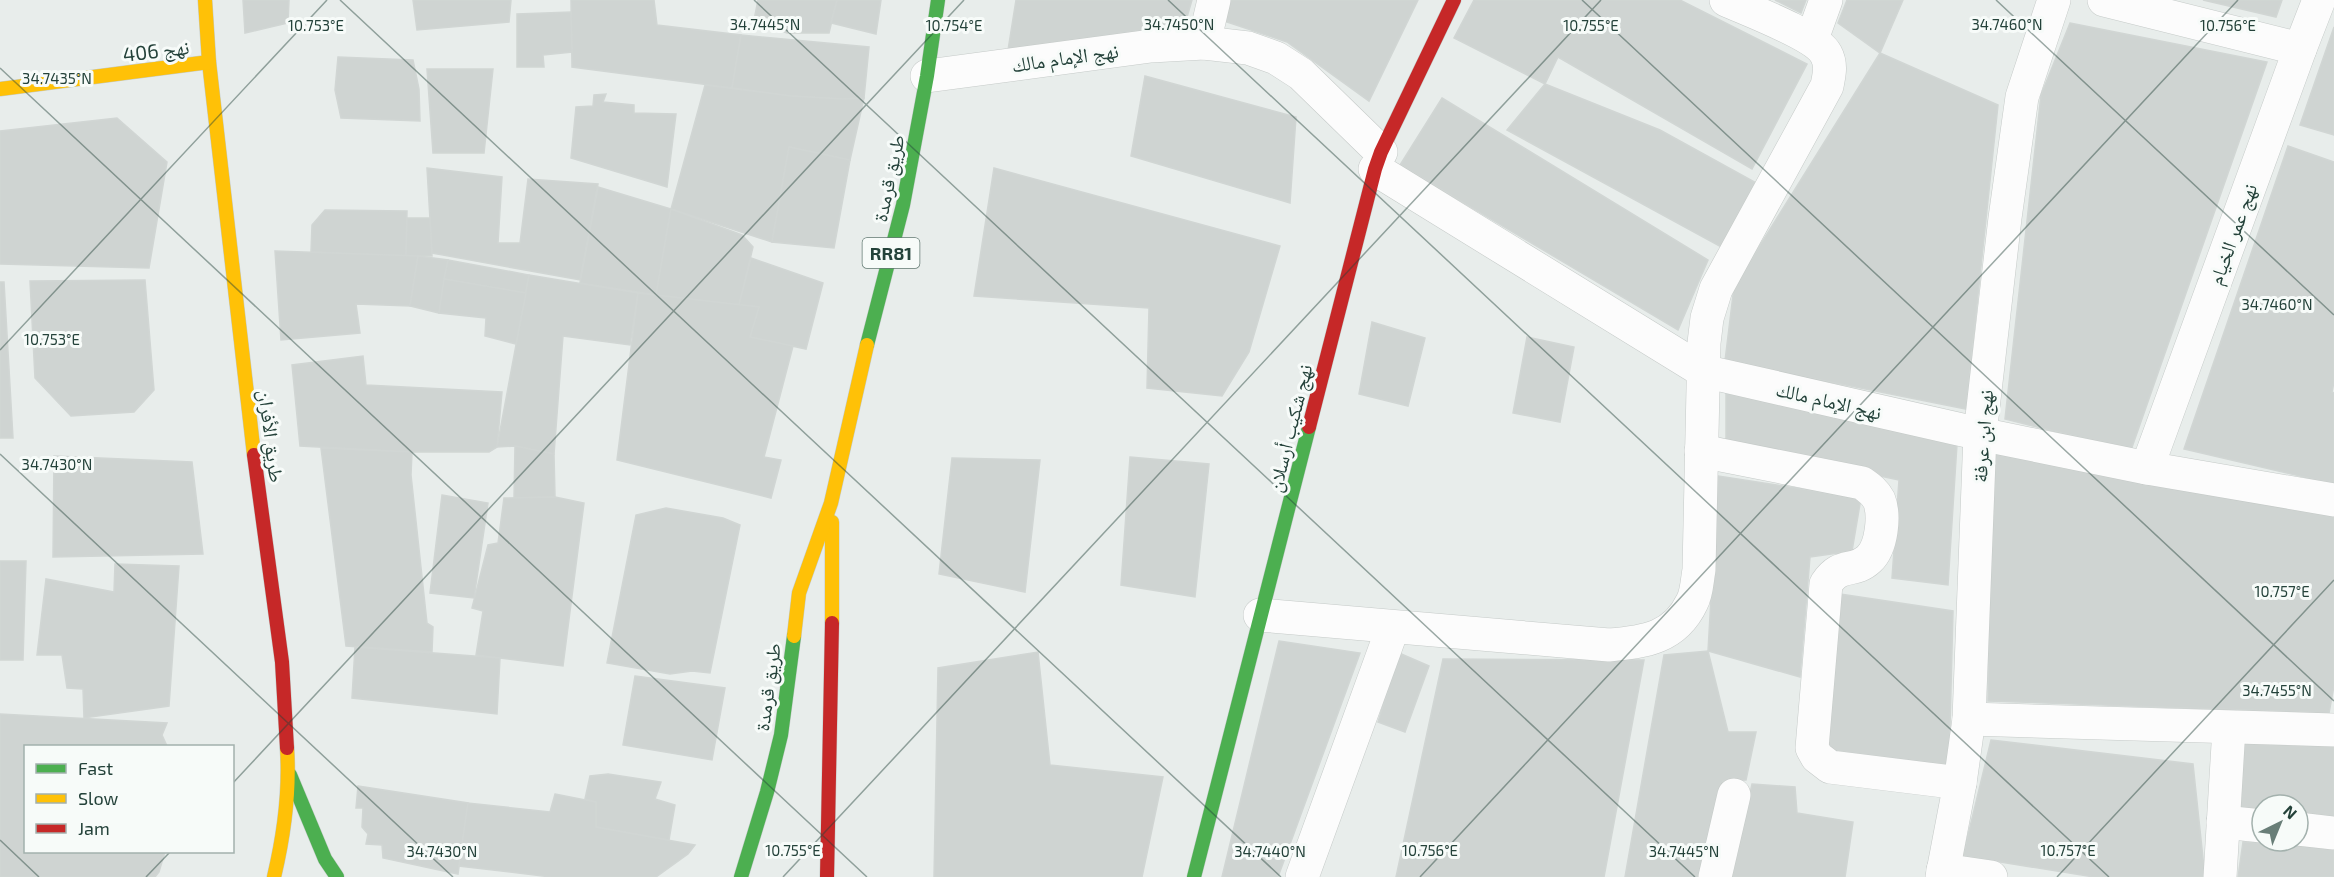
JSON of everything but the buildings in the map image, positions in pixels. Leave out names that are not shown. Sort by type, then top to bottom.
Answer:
[{"type":"main road","name":"طريق الأفران","points":[[205,0],[209,62],[252,440],[282,662],[289,773],[282,843],[274,877]]},
{"type":"main road","name":"طريق قرمدة","points":[[741,877],[767,792],[781,735],[799,593],[831,503],[863,360],[903,206],[927,76],[938,0]]},
{"type":"main road","name":"نهج شكيب أرسلان","points":[[1194,877],[1378,160],[1454,0]]},
{"type":"main road","name":"نهج 406","points":[[0,89],[209,62]]},
{"type":"main road","name":"طريق قرمدة","points":[[827,877],[833,601],[831,503]]},
{"type":"main road","points":[[289,773],[325,859],[337,877]]},
{"type":"street","points":[[1204,43],[1214,0]]},
{"type":"street","points":[[1260,615],[1609,645],[1633,643],[1659,637],[1678,623],[1693,601],[1699,570],[1703,371],[1707,318],[1716,289],[1827,86],[1831,69],[1826,53],[1812,39],[1726,0]]},
{"type":"street","points":[[1812,39],[1826,0]]},
{"type":"street","name":"نهج ابن عرفة","points":[[1942,873],[1960,783],[1969,719],[1980,434],[2005,218],[2022,97],[2054,0]]},
{"type":"street","points":[[2104,0],[2300,49]]},
{"type":"street","name":"نهج عمر الخيام","points":[[2147,468],[2319,0]]},
{"type":"street","name":"نهج الإمام مالك","points":[[927,76],[1151,46],[1204,43],[1248,48],[1276,58],[1301,74],[1378,160],[1703,371],[1980,434],[2147,468],[2334,501]]},
{"type":"street","points":[[1701,451],[1862,483],[1871,489],[1878,499],[1881,510],[1879,543],[1872,556],[1863,564],[1835,572],[1826,584],[1812,748],[1816,757],[1830,767],[1960,783]]},
{"type":"street","points":[[1302,877],[1393,627]]},
{"type":"street","points":[[1969,719],[2334,730]]},
{"type":"street","points":[[2220,877],[2229,728]]},
{"type":"street","points":[[1715,877],[1734,795]]},
{"type":"street","points":[[2223,822],[2250,825]]},
{"type":"street","points":[[2310,830],[2334,833]]},
{"type":"street","points":[[1942,873],[1991,877]]},
{"type":"traffic: fast","points":[[867,345],[903,205],[927,76],[938,0]]},
{"type":"traffic: fast","points":[[1194,877],[1309,427]]},
{"type":"traffic: fast","points":[[741,877],[767,792],[781,735],[794,636]]},
{"type":"traffic: fast","points":[[290,775],[325,859],[337,877]]},
{"type":"traffic: slow","points":[[205,0],[209,62],[254,455]]},
{"type":"traffic: slow","points":[[0,89],[209,62]]},
{"type":"traffic: slow","points":[[794,636],[799,593],[831,503],[867,345]]},
{"type":"traffic: slow","points":[[832,522],[832,623]]},
{"type":"traffic: slow","points":[[274,877],[285,813],[288,781],[287,748]]},
{"type":"traffic: jam","points":[[1309,427],[1375,169],[1454,0]]},
{"type":"traffic: jam","points":[[254,455],[282,662],[287,748]]},
{"type":"traffic: jam","points":[[827,877],[832,623]]}]
